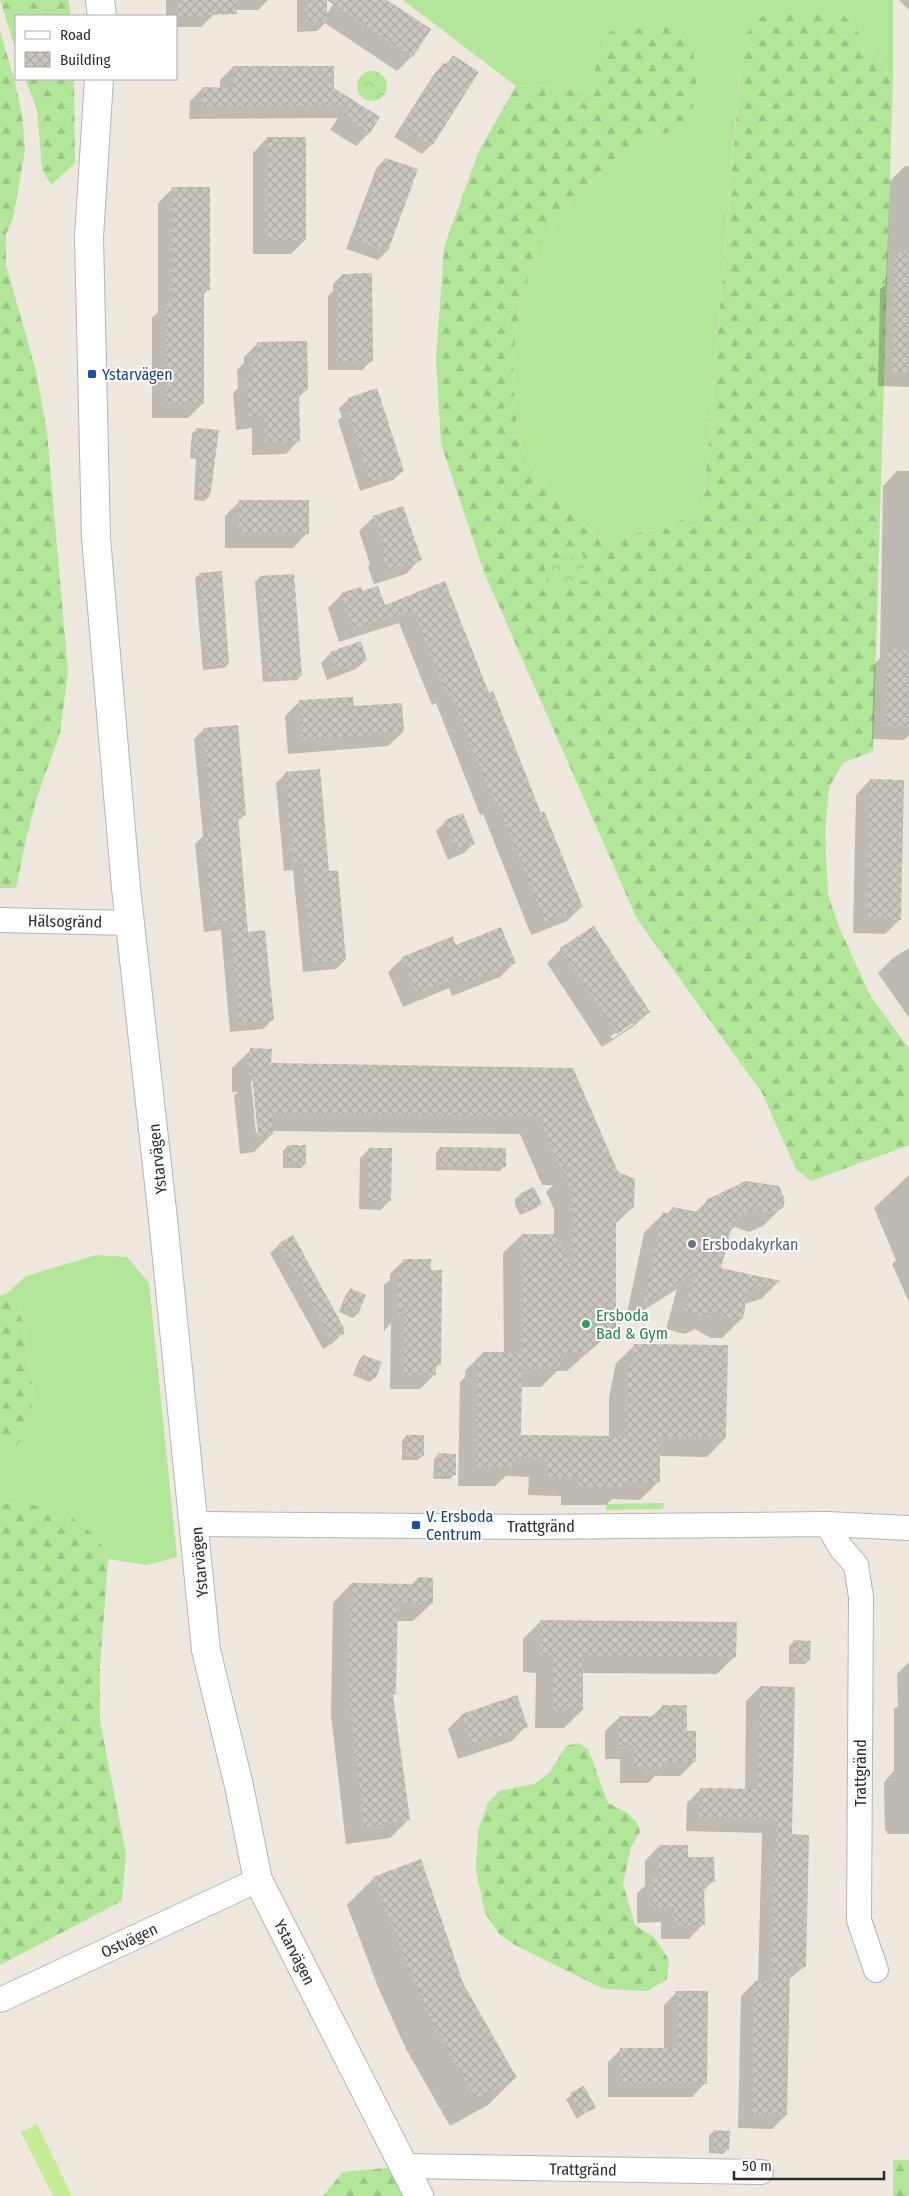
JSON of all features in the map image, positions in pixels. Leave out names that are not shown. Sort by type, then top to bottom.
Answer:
[{"type":"street","points":[[100,0],[102,15]]},
{"type":"street","name":"Ystarvägen","points":[[99,80],[89,237],[96,538],[130,923],[195,1524],[206,1650],[239,1786],[258,1880],[406,2166],[419,2196]]},
{"type":"street","name":"Hälsogränd","points":[[0,920],[130,923]]},
{"type":"street","name":"Trattgränd","points":[[195,1524],[528,1526],[827,1524],[909,1528]]},
{"type":"street","name":"Trattgränd","points":[[827,1524],[841,1548],[856,1565],[861,1597],[859,1920],[876,1970]]},
{"type":"street","name":"Ostvägen","points":[[0,2000],[258,1880]]},
{"type":"street","name":"Trattgränd","points":[[406,2166],[761,2172]]},
{"type":"green space","points":[[0,0],[68,0],[71,15],[15,15],[15,48]]},
{"type":"green space","points":[[403,0],[893,0],[893,76],[841,11],[740,69],[703,508],[690,516],[652,530],[597,537],[558,501],[523,454],[515,412],[513,357],[519,309],[538,247],[576,193],[647,140],[673,131],[592,85],[584,90],[533,85],[516,86]]},
{"type":"green space","points":[[841,11],[893,76],[873,751],[843,763],[829,787],[825,833],[828,895],[839,927],[870,995],[909,1049],[909,1145],[811,1181],[796,1169],[762,1093],[637,919],[484,572],[441,444],[436,359],[444,247],[479,151],[516,86],[533,85],[584,90],[592,85],[602,37],[612,31],[678,26],[692,36],[696,83],[692,112],[673,131],[647,140],[576,193],[538,247],[519,309],[513,357],[515,412],[523,454],[558,501],[597,537],[665,527],[703,508],[743,39],[754,24],[764,15]]},
{"type":"green space","points":[[0,31],[22,113],[25,150],[13,219],[6,234],[6,265],[36,371],[47,432],[68,672],[60,733],[36,800],[16,888],[0,888]]},
{"type":"green space","points":[[372,71],[378,72],[386,80],[386,92],[378,100],[372,101],[366,100],[358,92],[357,86],[358,80],[366,72]]},
{"type":"green space","points":[[25,80],[74,80],[75,163],[51,185],[42,169],[37,109]]},
{"type":"green space","points":[[583,555],[586,581],[547,586],[544,559]]},
{"type":"green space","points":[[96,1255],[127,1257],[149,1283],[177,1557],[147,1565],[108,1559],[99,1539],[22,1502],[0,1505],[0,1450],[18,1447],[34,1396],[18,1304],[6,1294],[26,1276]]},
{"type":"green space","points":[[6,1294],[18,1303],[34,1396],[28,1425],[17,1447],[0,1450],[0,1296]]},
{"type":"green space","points":[[22,1502],[70,1516],[99,1539],[108,1559],[100,1667],[100,1721],[126,1854],[122,1901],[0,1965],[0,1505]]},
{"type":"green space","points":[[664,1503],[663,1509],[606,1510],[606,1504]]},
{"type":"green space","points":[[578,1743],[588,1749],[608,1803],[632,1817],[636,1821],[640,1832],[631,1847],[623,1884],[635,1925],[655,1938],[669,1960],[667,1979],[648,1991],[604,1989],[515,1945],[500,1935],[485,1913],[476,1871],[478,1831],[488,1803],[499,1791],[534,1784],[550,1772],[566,1746]]},
{"type":"green space","points":[[37,2124],[72,2196],[53,2196],[21,2132]]},
{"type":"green space","points":[[893,2160],[909,2160],[909,2196],[893,2196]]},
{"type":"green space","points":[[406,2166],[419,2196],[323,2196],[343,2172]]},
{"type":"building","points":[[178,0],[237,0],[237,14],[178,16]]},
{"type":"building","points":[[306,0],[327,0],[327,22],[306,23]]},
{"type":"building","points":[[327,0],[387,0],[431,29],[413,57]]},
{"type":"building","points":[[453,55],[479,72],[432,146],[402,127],[443,63],[447,65]]},
{"type":"building","points":[[233,66],[334,66],[334,88],[380,117],[370,133],[343,117],[349,105],[202,106],[203,87],[233,88]]},
{"type":"building","points":[[267,137],[306,137],[306,240],[266,240]]},
{"type":"building","points":[[385,158],[418,169],[388,251],[354,239]]},
{"type":"building","points":[[172,187],[210,187],[210,290],[204,290],[204,404],[166,404],[166,302],[172,302]]},
{"type":"building","points":[[895,251],[909,251],[909,373],[892,373]]},
{"type":"building","points":[[372,273],[373,361],[337,361],[337,285],[342,285],[342,274]]},
{"type":"building","points":[[307,341],[308,390],[299,390],[300,441],[265,442],[265,415],[249,417],[246,379],[252,378],[250,355],[258,355],[257,342]]},
{"type":"building","points":[[377,388],[404,471],[370,482],[347,409],[351,408],[348,398]]},
{"type":"building","points":[[196,428],[219,430],[210,497],[198,496],[200,455],[194,454]]},
{"type":"building","points":[[239,500],[309,500],[309,534],[239,534]]},
{"type":"building","points":[[403,506],[422,560],[388,571],[382,551],[385,550],[373,516]]},
{"type":"building","points":[[222,571],[229,664],[207,666],[199,573]]},
{"type":"building","points":[[294,574],[302,676],[267,679],[259,576]]},
{"type":"building","points":[[445,581],[489,693],[493,691],[541,813],[544,811],[583,907],[545,922],[497,801],[494,802],[449,690],[446,692],[413,610],[353,629],[341,593],[361,587],[362,591],[378,586],[385,605]]},
{"type":"building","points":[[361,641],[367,660],[336,671],[330,652]]},
{"type":"building","points":[[887,649],[909,651],[909,726],[886,725]]},
{"type":"building","points":[[353,697],[354,706],[402,703],[404,732],[302,740],[299,700]]},
{"type":"building","points":[[238,725],[246,815],[238,816],[248,932],[265,930],[274,1020],[239,1023],[230,921],[213,923],[204,833],[213,832],[203,728]]},
{"type":"building","points":[[320,769],[329,871],[338,870],[346,960],[312,963],[303,861],[293,862],[285,772]]},
{"type":"building","points":[[870,779],[904,780],[901,920],[867,919]]},
{"type":"building","points":[[463,813],[475,844],[457,851],[445,820]]},
{"type":"building","points":[[594,926],[650,1012],[617,1034],[560,948]]},
{"type":"building","points":[[501,927],[516,963],[466,983],[463,975],[417,993],[402,957],[453,936],[456,945]]},
{"type":"building","points":[[250,1048],[272,1049],[271,1063],[573,1068],[618,1172],[635,1179],[634,1207],[616,1216],[616,1328],[587,1353],[560,1353],[560,1369],[522,1369],[521,1435],[626,1436],[627,1378],[634,1344],[728,1345],[726,1439],[660,1438],[660,1482],[626,1482],[626,1487],[579,1487],[579,1478],[546,1478],[546,1459],[515,1458],[515,1468],[476,1468],[477,1363],[483,1363],[483,1352],[522,1352],[521,1234],[556,1234],[573,1271],[572,1190],[563,1173],[575,1167],[560,1167],[538,1116],[271,1113],[273,1134],[258,1136],[252,1076],[256,1075],[249,1075]]},
{"type":"building","points":[[287,1145],[306,1145],[306,1164],[287,1164]]},
{"type":"building","points":[[440,1147],[506,1148],[506,1167],[440,1166]]},
{"type":"building","points":[[369,1148],[392,1148],[391,1201],[368,1200]]},
{"type":"building","name":"Ersbodakyrkan","points":[[746,1181],[779,1186],[785,1200],[783,1208],[769,1214],[755,1209],[734,1218],[721,1268],[781,1281],[745,1292],[745,1310],[742,1319],[731,1320],[715,1311],[704,1316],[684,1310],[695,1272],[643,1305],[663,1212],[671,1214],[672,1207],[704,1213],[706,1200]]},
{"type":"building","points":[[534,1187],[542,1204],[525,1212],[519,1200],[519,1194]]},
{"type":"building","points":[[293,1235],[344,1328],[344,1334],[332,1340],[279,1243]]},
{"type":"building","points":[[403,1259],[431,1259],[431,1270],[442,1270],[441,1365],[436,1365],[436,1375],[404,1375],[405,1301],[399,1317],[397,1317],[398,1270],[403,1270]]},
{"type":"building","points":[[350,1288],[366,1295],[358,1314],[342,1307]]},
{"type":"building","points":[[363,1355],[382,1362],[376,1378],[357,1371]]},
{"type":"building","points":[[406,1435],[424,1435],[424,1456],[406,1456]]},
{"type":"building","points":[[438,1453],[456,1454],[456,1475],[437,1475]]},
{"type":"building","points":[[418,1577],[433,1578],[433,1603],[398,1603],[396,1694],[393,1694],[410,1820],[364,1827],[349,1696],[351,1583],[418,1584]]},
{"type":"building","points":[[540,1620],[737,1622],[736,1657],[583,1655],[583,1710],[553,1710],[553,1655],[540,1655]]},
{"type":"building","points":[[793,1640],[811,1641],[810,1660],[793,1660]]},
{"type":"building","points":[[760,1686],[795,1687],[792,1834],[809,1835],[806,1967],[790,1966],[787,2115],[752,2114],[754,1981],[772,1981],[776,1820],[699,1818],[700,1788],[758,1789]]},
{"type":"building","points":[[517,1695],[528,1727],[472,1746],[462,1714]]},
{"type":"building","points":[[662,1705],[687,1705],[687,1731],[696,1731],[696,1762],[664,1762],[664,1769],[634,1769],[634,1745],[619,1745],[619,1716],[662,1716]]},
{"type":"building","points":[[659,1845],[688,1845],[688,1857],[714,1857],[715,1882],[704,1882],[705,1925],[675,1925],[674,1909],[651,1909],[651,1878],[659,1878]]},
{"type":"building","points":[[421,1859],[463,1983],[517,2078],[477,2100],[432,2022],[405,1960],[373,1877]]},
{"type":"building","points":[[676,1991],[708,1991],[707,2084],[620,2084],[620,2048],[677,2048]]},
{"type":"building","points":[[584,2086],[596,2108],[581,2115],[570,2093]]},
{"type":"building","points":[[713,2130],[730,2131],[729,2150],[713,2150]]},
{"type":"place","name":"Ystarvägen","points":[[92,374]]},
{"type":"place","name":"Ersbodakyrkan","points":[[692,1244]]},
{"type":"place","name":"Ersboda Bad & Gym","points":[[586,1324]]},
{"type":"place","name":"V. Ersboda Centrum","points":[[416,1525]]}]
